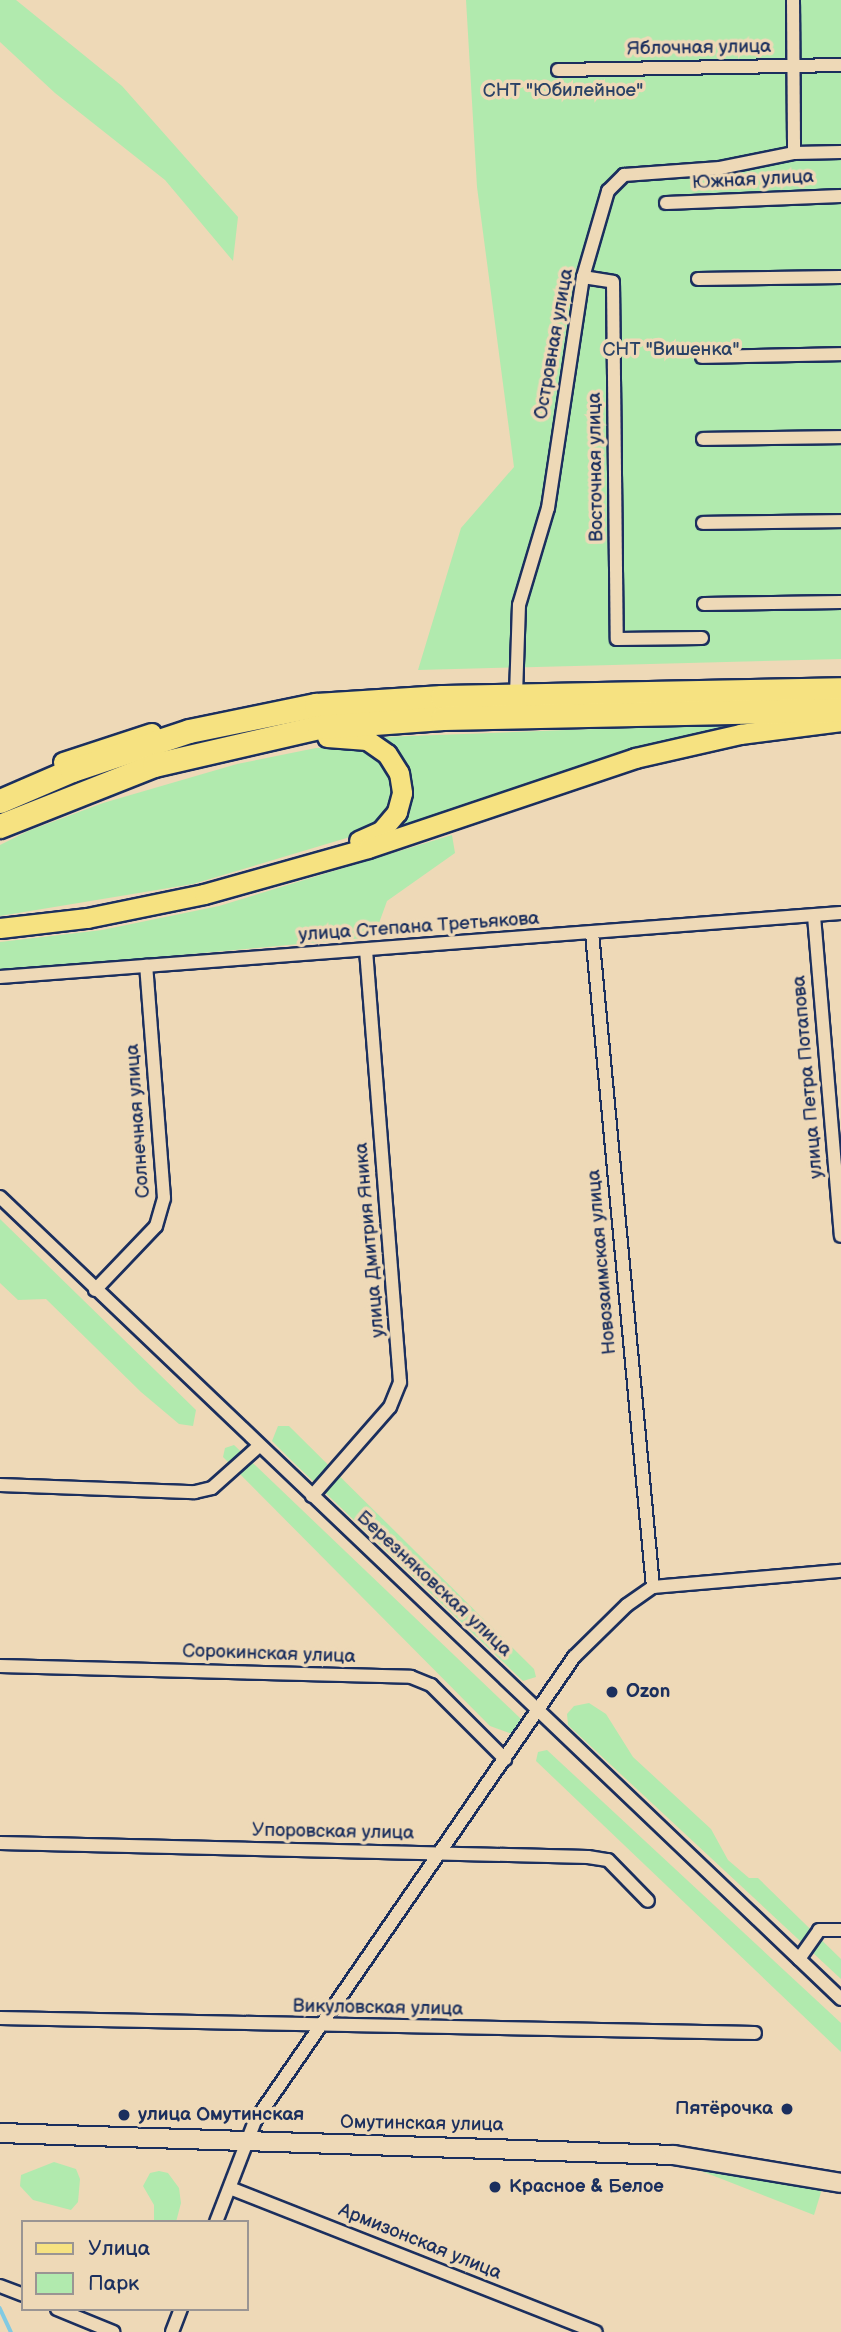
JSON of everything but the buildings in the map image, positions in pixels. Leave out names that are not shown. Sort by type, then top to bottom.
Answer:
[{"type":"highway","points":[[0,801],[147,744],[266,713],[351,701],[841,689]]},
{"type":"highway","points":[[9,822],[193,753],[319,727],[443,718],[841,710]]},
{"type":"main road","points":[[0,789],[140,736],[266,713]]},
{"type":"main road","points":[[0,928],[114,913],[234,887],[368,848],[635,758],[740,734],[841,721]]},
{"type":"main road","points":[[9,822],[196,762],[271,745],[348,736],[367,740],[387,754],[399,773],[402,793],[397,811],[381,831],[234,887]]},
{"type":"street","points":[[793,0],[794,153]]},
{"type":"street","name":"Яблочная улица","points":[[558,70],[841,65]]},
{"type":"street","name":"Островная улица","points":[[516,695],[519,605],[548,508],[583,277],[608,191],[624,175],[720,168],[794,153],[841,152]]},
{"type":"street","name":"Южная улица","points":[[666,203],[841,196]]},
{"type":"street","name":"Восточная улица","points":[[583,277],[613,282],[617,639],[702,638]]},
{"type":"street","points":[[698,279],[841,277]]},
{"type":"street","points":[[702,357],[841,354]]},
{"type":"street","points":[[703,439],[841,437]]},
{"type":"street","points":[[703,523],[841,521]]},
{"type":"street","points":[[704,604],[841,602]]},
{"type":"street","name":"улица Степана Третьякова","points":[[0,977],[841,913]]},
{"type":"street","name":"улица Петра Потапова","points":[[814,916],[841,1236]]},
{"type":"street","name":"Новозаимская улица","points":[[592,933],[653,1587]]},
{"type":"street","name":"улица Дмитрия Яника","points":[[312,1496],[382,1418],[397,1396],[400,1381],[366,950]]},
{"type":"street","name":"Солнечная улица","points":[[95,1290],[156,1226],[164,1198],[146,966]]},
{"type":"street","name":"Березняковская улица","points":[[0,1197],[841,1999]]},
{"type":"street","points":[[0,1485],[195,1492],[212,1488],[259,1446]]},
{"type":"street","points":[[217,2220],[254,2120],[540,1712],[553,1684],[574,1657],[627,1605],[653,1587],[841,1572]]},
{"type":"street","name":"Сорокинская улица","points":[[0,1666],[411,1677],[431,1685],[505,1759]]},
{"type":"street","name":"Упоровская улица","points":[[0,1843],[608,1860],[648,1901]]},
{"type":"street","points":[[799,1959],[819,1930],[841,1930]]},
{"type":"street","name":"Викуловская улица","points":[[0,2018],[317,2027],[755,2033]]},
{"type":"street","name":"Омутинская улица","points":[[0,2133],[674,2155],[841,2183]]},
{"type":"street","name":"Армизонская улица","points":[[230,2188],[596,2332]]},
{"type":"street","points":[[0,2286],[21,2294]]},
{"type":"street","points":[[62,2311],[113,2332]]},
{"type":"street","points":[[172,2332],[180,2311]]},
{"type":"green space","points":[[0,0],[16,0],[122,86],[238,217],[233,261],[165,180],[55,93],[0,42]]},
{"type":"green space","name":"СНТ \"Вишенка\"","points":[[466,0],[841,0],[841,659],[418,670],[461,528],[514,467],[477,187]]},
{"type":"green space","points":[[751,723],[402,827],[411,797],[409,778],[403,760],[384,737]]},
{"type":"green space","points":[[357,746],[373,751],[389,772],[393,790],[384,818],[360,834],[193,884],[0,916],[0,845],[28,831],[103,803],[237,764],[316,748]]},
{"type":"green space","points":[[452,835],[455,853],[387,901],[374,937],[0,972],[0,942],[102,930],[219,906]]},
{"type":"green space","points":[[0,1219],[196,1410],[193,1426],[179,1424],[141,1392],[46,1299],[18,1300],[0,1283]]},
{"type":"green space","points":[[278,1426],[289,1426],[534,1669],[536,1677],[523,1681],[294,1463],[272,1441]]},
{"type":"green space","points":[[234,1445],[521,1719],[518,1736],[490,1726],[223,1457],[225,1448]]},
{"type":"green space","points":[[589,1703],[606,1714],[633,1757],[711,1829],[728,1860],[749,1878],[758,1878],[841,1959],[841,1979],[568,1725],[567,1714],[574,1706]]},
{"type":"green space","points":[[547,1750],[841,2023],[841,2052],[536,1761],[538,1752]]},
{"type":"green space","points":[[54,2162],[76,2169],[80,2179],[78,2202],[71,2210],[33,2200],[20,2186],[21,2175]]},
{"type":"green space","points":[[691,2167],[704,2167],[822,2189],[814,2215]]},
{"type":"green space","points":[[150,2173],[168,2173],[179,2188],[181,2203],[177,2220],[154,2220],[154,2205],[143,2186]]},
{"type":"waterway","points":[[0,2308],[11,2332]]},
{"type":"place","name":"Ozon","points":[[612,1692]]},
{"type":"place","name":"Пятёрочка","points":[[787,2109]]},
{"type":"place","name":"улица Омутинская","points":[[124,2115]]},
{"type":"place","name":"Красное & Белое","points":[[495,2187]]},
{"type":"park label","name":"СНТ \"Юбилейное\"","points":[[563,91]]}]
